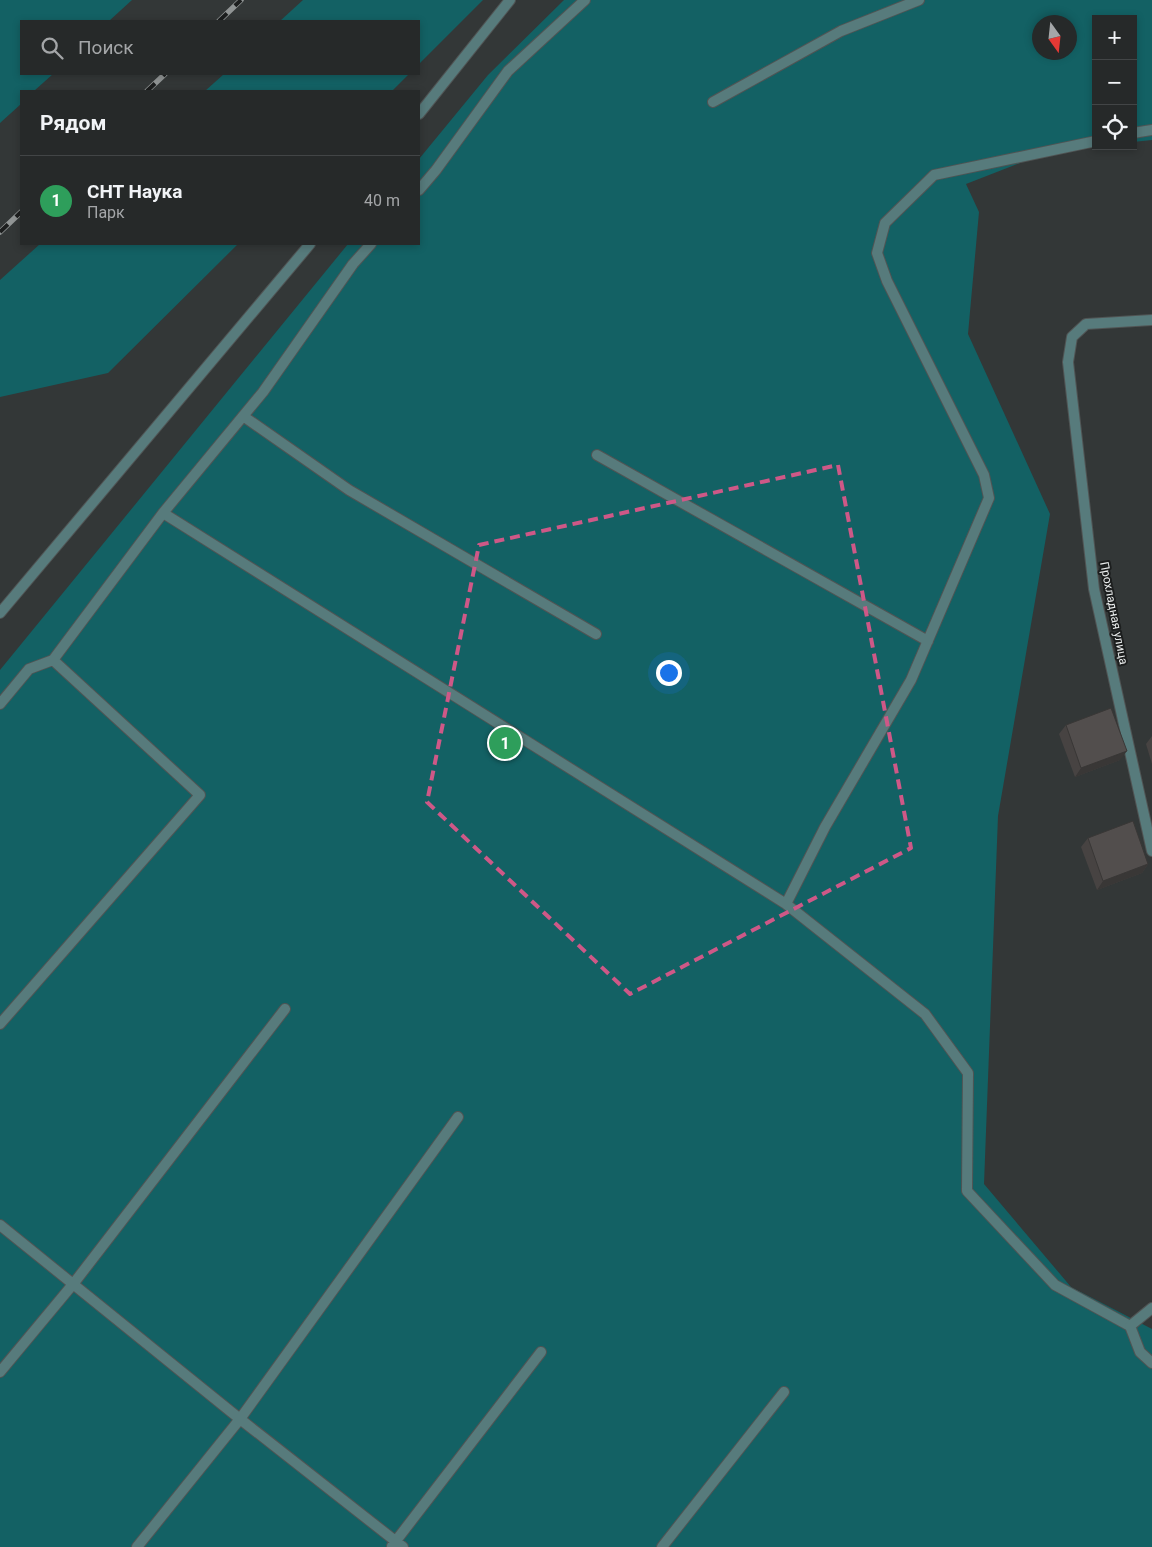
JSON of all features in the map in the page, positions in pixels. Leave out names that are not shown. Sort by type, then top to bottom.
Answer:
[{"type":"street","points":[[420,113],[510,0]]},
{"type":"street","points":[[420,189],[436,170],[508,70],[585,0]]},
{"type":"street","points":[[713,102],[841,31],[919,0]]},
{"type":"street","points":[[1137,132],[1152,130]]},
{"type":"street","points":[[786,904],[825,827],[911,680],[989,498],[984,475],[887,281],[877,252],[886,222],[934,175],[1092,142]]},
{"type":"street","points":[[0,613],[309,245]]},
{"type":"street","points":[[0,704],[29,669],[53,660],[163,513],[263,392],[353,264],[370,245]]},
{"type":"street","name":"Прохладная улица","points":[[1152,320],[1086,324],[1072,337],[1068,362],[1094,589],[1152,851]]},
{"type":"street","points":[[243,416],[349,490],[596,634]]},
{"type":"street","points":[[597,456],[928,641]]},
{"type":"street","points":[[163,513],[786,904],[925,1014],[968,1073],[967,1191],[1055,1285],[1130,1326],[1140,1352],[1152,1363]]},
{"type":"street","points":[[0,1024],[200,795],[53,660]]},
{"type":"street","points":[[0,1372],[74,1283],[285,1009]]},
{"type":"street","points":[[137,1547],[240,1419],[458,1117]]},
{"type":"street","points":[[0,1225],[396,1545],[540,1352]]},
{"type":"street","points":[[1130,1326],[1152,1308]]},
{"type":"street","points":[[662,1547],[784,1392]]},
{"type":"highlighted area","points":[[838,465],[911,848],[630,994],[427,802],[479,545]]},
{"type":"shaded area","points":[[0,0],[132,0],[110,20],[20,20],[20,75],[52,75],[35,90],[20,90],[20,105],[0,123]]},
{"type":"shaded area","points":[[303,0],[483,0],[420,63],[420,20],[281,20]]},
{"type":"shaded area","points":[[564,0],[1152,0],[1152,140],[1137,142],[1137,15],[1092,15],[1092,147],[1048,152],[966,184],[979,212],[968,334],[1050,514],[998,816],[984,1184],[1071,1287],[1152,1329],[1152,1547],[0,1547],[0,670],[347,245],[420,245],[420,158],[488,75]]},
{"type":"shaded area","points":[[223,75],[408,75],[393,90],[206,90]]},
{"type":"shaded area","points":[[39,245],[237,245],[108,373],[0,397],[0,280]]},
{"type":"building","points":[[1111,708],[1127,751],[1081,768],[1066,725]]},
{"type":"building","points":[[1133,821],[1148,864],[1103,881],[1088,838]]},
{"type":"railway","points":[[220,20],[241,0]]},
{"type":"railway","points":[[148,90],[164,75]]},
{"type":"railway","points":[[0,232],[20,213]]},
{"type":"place","name":"СНТ Наука","points":[[505,743]]}]
